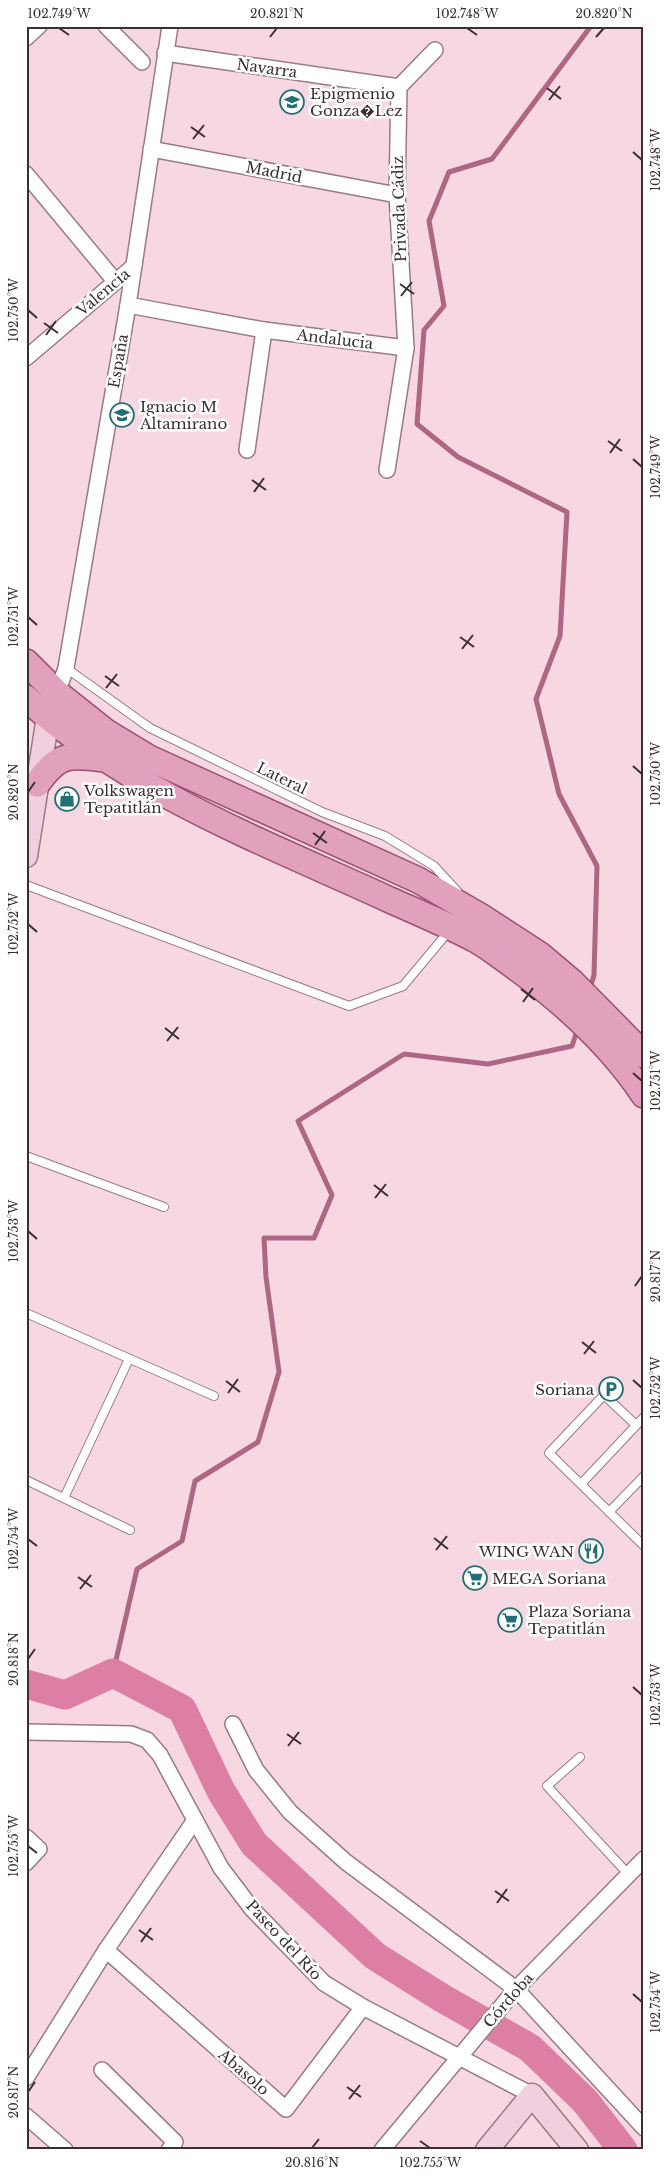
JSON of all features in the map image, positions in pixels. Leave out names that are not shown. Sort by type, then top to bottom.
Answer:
[{"type":"main road","points":[[26,662],[57,693],[106,732],[150,758],[418,880],[480,916],[540,955],[566,992],[611,1036],[644,1055]]},
{"type":"main road","points":[[26,698],[104,759],[160,792],[451,928],[477,941],[541,985],[566,992]]},
{"type":"main road","points":[[32,776],[49,768],[59,760],[79,755],[104,759]]},
{"type":"main road","points":[[611,1036],[644,1095]]},
{"type":"street","points":[[26,38],[39,26]]},
{"type":"street","points":[[106,26],[142,62]]},
{"type":"street","name":"España","points":[[57,693],[66,668],[128,306],[170,26]]},
{"type":"street","points":[[399,87],[434,50]]},
{"type":"street","name":"Navarra","points":[[166,53],[399,87]]},
{"type":"street","name":"Privada Cádiz","points":[[387,470],[406,348],[397,195],[399,87]]},
{"type":"street","name":"Madrid","points":[[151,149],[397,195]]},
{"type":"street","points":[[26,174],[115,282]]},
{"type":"street","name":"Valencia","points":[[26,358],[134,266]]},
{"type":"street","name":"Andalucia","points":[[128,306],[264,330],[406,348]]},
{"type":"street","points":[[247,450],[264,330]]},
{"type":"street","points":[[26,856],[32,776],[48,717],[57,693]]},
{"type":"street","points":[[233,1724],[256,1770],[290,1812],[346,1862],[512,1994],[644,2128]]},
{"type":"street","name":"Paseo del Río","points":[[26,1732],[131,1734],[147,1740],[160,1755],[221,1868],[252,1909],[324,1983],[363,2007],[463,2052],[532,2095],[577,2150]]},
{"type":"street","points":[[26,2078],[106,1950],[195,1820]]},
{"type":"street","points":[[26,1837],[39,1848],[26,1863]]},
{"type":"street","name":"Córdoba","points":[[382,2150],[512,1994],[644,1859]]},
{"type":"street","name":"Abasolo","points":[[106,1950],[286,2109],[363,2007]]},
{"type":"street","points":[[102,2070],[176,2142],[170,2150]]},
{"type":"street","points":[[487,2150],[532,2095]]},
{"type":"street","points":[[26,2116],[66,2150]]},
{"type":"lane","name":"Lateral","points":[[66,668],[150,728],[322,812],[385,836],[434,866],[480,916]]},
{"type":"lane","points":[[26,886],[349,1006],[403,986],[451,928]]},
{"type":"lane","points":[[26,1156],[164,1207]]},
{"type":"lane","points":[[26,1313],[214,1396]]},
{"type":"lane","points":[[64,1498],[129,1359]]},
{"type":"lane","points":[[636,1425],[604,1395],[549,1453],[582,1483],[644,1546]]},
{"type":"lane","points":[[582,1483],[644,1417]]},
{"type":"lane","points":[[609,1512],[644,1476]]},
{"type":"lane","points":[[26,1480],[130,1530]]},
{"type":"lane","points":[[580,1757],[546,1786],[628,1874]]},
{"type":"waterway","points":[[590,989],[594,975],[597,866],[559,794],[536,699],[560,636],[567,512],[458,457],[417,424],[424,330],[444,306],[429,221],[449,172],[492,159],[591,26]]},
{"type":"waterway","points":[[113,1673],[137,1569],[182,1541],[195,1481],[258,1442],[279,1372],[266,1277],[264,1238],[314,1238],[332,1195],[298,1121],[404,1054],[488,1064],[572,1046],[578,1028]]},
{"type":"waterway","points":[[26,1684],[65,1695],[113,1673],[182,1709],[221,1791],[254,1844],[375,1956],[442,1998],[530,2048],[585,2101],[623,2150]]},
{"type":"place","name":"Epigmenio Gonza�Lez","points":[[292,102]]},
{"type":"place","name":"Ignacio M Altamirano","points":[[122,415]]},
{"type":"place","name":"Volkswagen Tepatitlán","points":[[67,799]]},
{"type":"place","name":"Soriana","points":[[611,1389]]},
{"type":"place","name":"WING WAN","points":[[591,1551]]},
{"type":"place","name":"MEGA Soriana","points":[[475,1578]]},
{"type":"place","name":"Plaza Soriana Tepatitlán","points":[[510,1620]]}]
